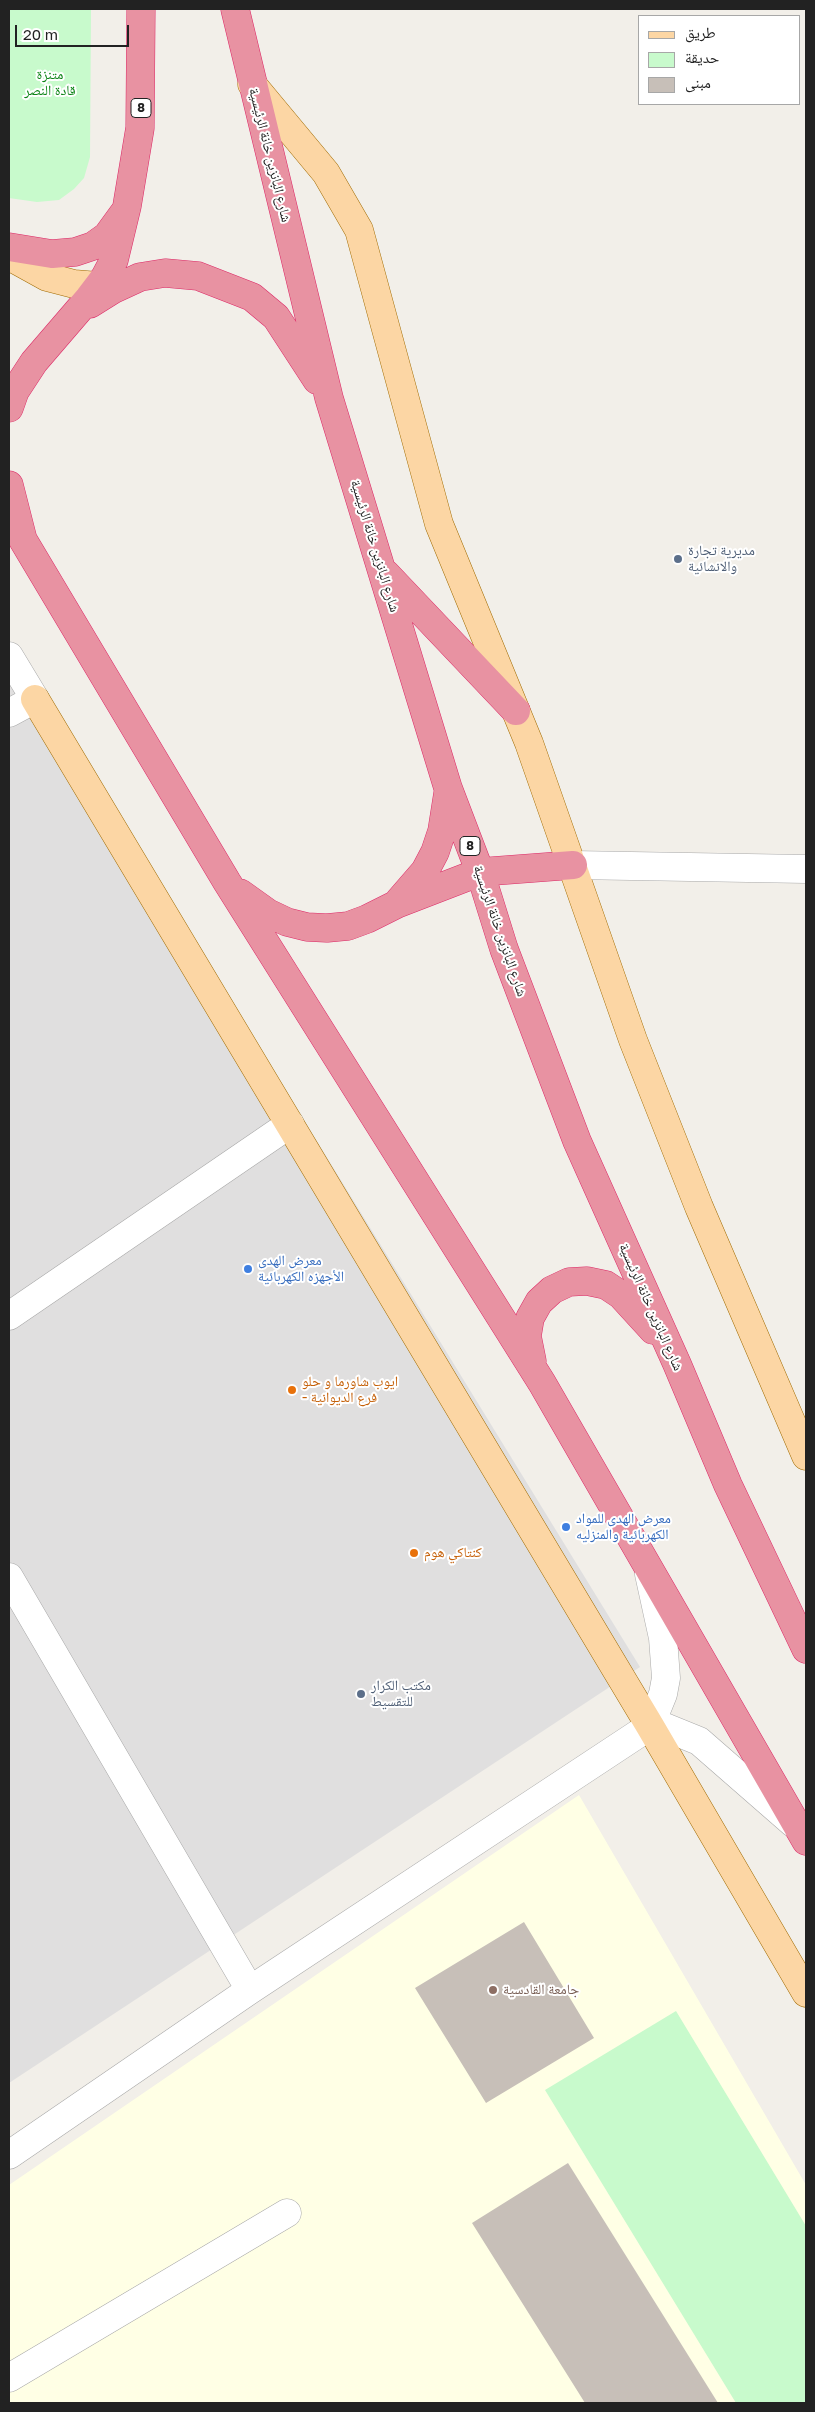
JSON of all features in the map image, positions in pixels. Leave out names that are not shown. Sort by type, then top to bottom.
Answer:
[{"type":"highway","name":"8","points":[[9,408],[15,391],[34,362],[98,286],[114,260],[127,206],[140,128],[141,9]]},
{"type":"highway","name":"شارع البانزين خانة الرئيسية","points":[[235,9],[329,398],[448,788],[480,872],[504,949],[577,1141],[677,1364],[728,1485],[806,1649]]},
{"type":"highway","points":[[9,247],[52,254],[75,252],[93,246],[117,225],[127,206]]},
{"type":"highway","points":[[66,323],[106,293],[140,277],[165,273],[198,276],[252,297],[276,317],[329,398]]},
{"type":"highway","points":[[9,485],[23,540],[228,882],[542,1383],[803,1835]]},
{"type":"highway","points":[[383,570],[516,711]]},
{"type":"highway","points":[[397,904],[425,871],[435,852],[444,824],[448,788]]},
{"type":"highway","points":[[228,882],[268,914],[306,927],[327,928],[348,926],[397,904],[480,872],[573,865]]},
{"type":"highway","points":[[542,1383],[530,1356],[527,1336],[530,1318],[539,1302],[552,1290],[569,1282],[587,1281],[606,1285],[621,1296],[641,1315],[677,1364]]},
{"type":"main road","points":[[252,84],[326,173],[359,230],[439,524],[516,711],[573,865],[633,1040],[699,1207],[806,1456]]},
{"type":"main road","points":[[9,256],[46,277],[74,284],[98,286],[140,277]]},
{"type":"main road","points":[[9,517],[23,540]]},
{"type":"main road","points":[[35,699],[650,1726],[806,1993]]},
{"type":"street","points":[[9,656],[35,699],[9,712]]},
{"type":"street","points":[[573,865],[806,869]]},
{"type":"street","points":[[9,1316],[290,1124]]},
{"type":"street","points":[[9,2155],[250,1990],[650,1726],[663,1694],[666,1678],[663,1638],[648,1568]]},
{"type":"street","points":[[9,1577],[250,1990]]},
{"type":"street","points":[[650,1726],[667,1728],[699,1741],[803,1835]]},
{"type":"street","points":[[9,2378],[287,2213]]},
{"type":"shaded area","points":[[9,640],[640,1667],[9,2083]]},
{"type":"shaded area","name":"جامعة القادسية","points":[[579,1795],[806,2185],[806,2403],[9,2403],[9,2185]]},
{"type":"green space","name":"متنزة قادة النصر","points":[[9,9],[91,9],[90,157],[84,178],[74,189],[59,200],[37,202],[9,198]]},
{"type":"green space","points":[[676,2011],[806,2226],[806,2403],[736,2403],[545,2090]]},
{"type":"building","points":[[524,1922],[594,2038],[486,2103],[415,1988]]},
{"type":"building","points":[[568,2163],[718,2403],[585,2403],[472,2223]]},
{"type":"place","name":"مديرية تجارة والانشائية","points":[[678,559]]},
{"type":"place","name":"معرض الهدى الأجهزه الكهربائية","points":[[248,1269]]},
{"type":"place","name":"ايوب شاورما و حلو - فرع الديوانية","points":[[292,1390]]},
{"type":"place","name":"معرض الهدى للمواد الكهربائية والمنزليه","points":[[566,1527]]},
{"type":"place","name":"كنتاكي هوم","points":[[414,1553]]},
{"type":"place","name":"مكتب الكرار للتقسيط","points":[[361,1694]]},
{"type":"place","name":"جامعة القادسية","points":[[493,1990]]}]
